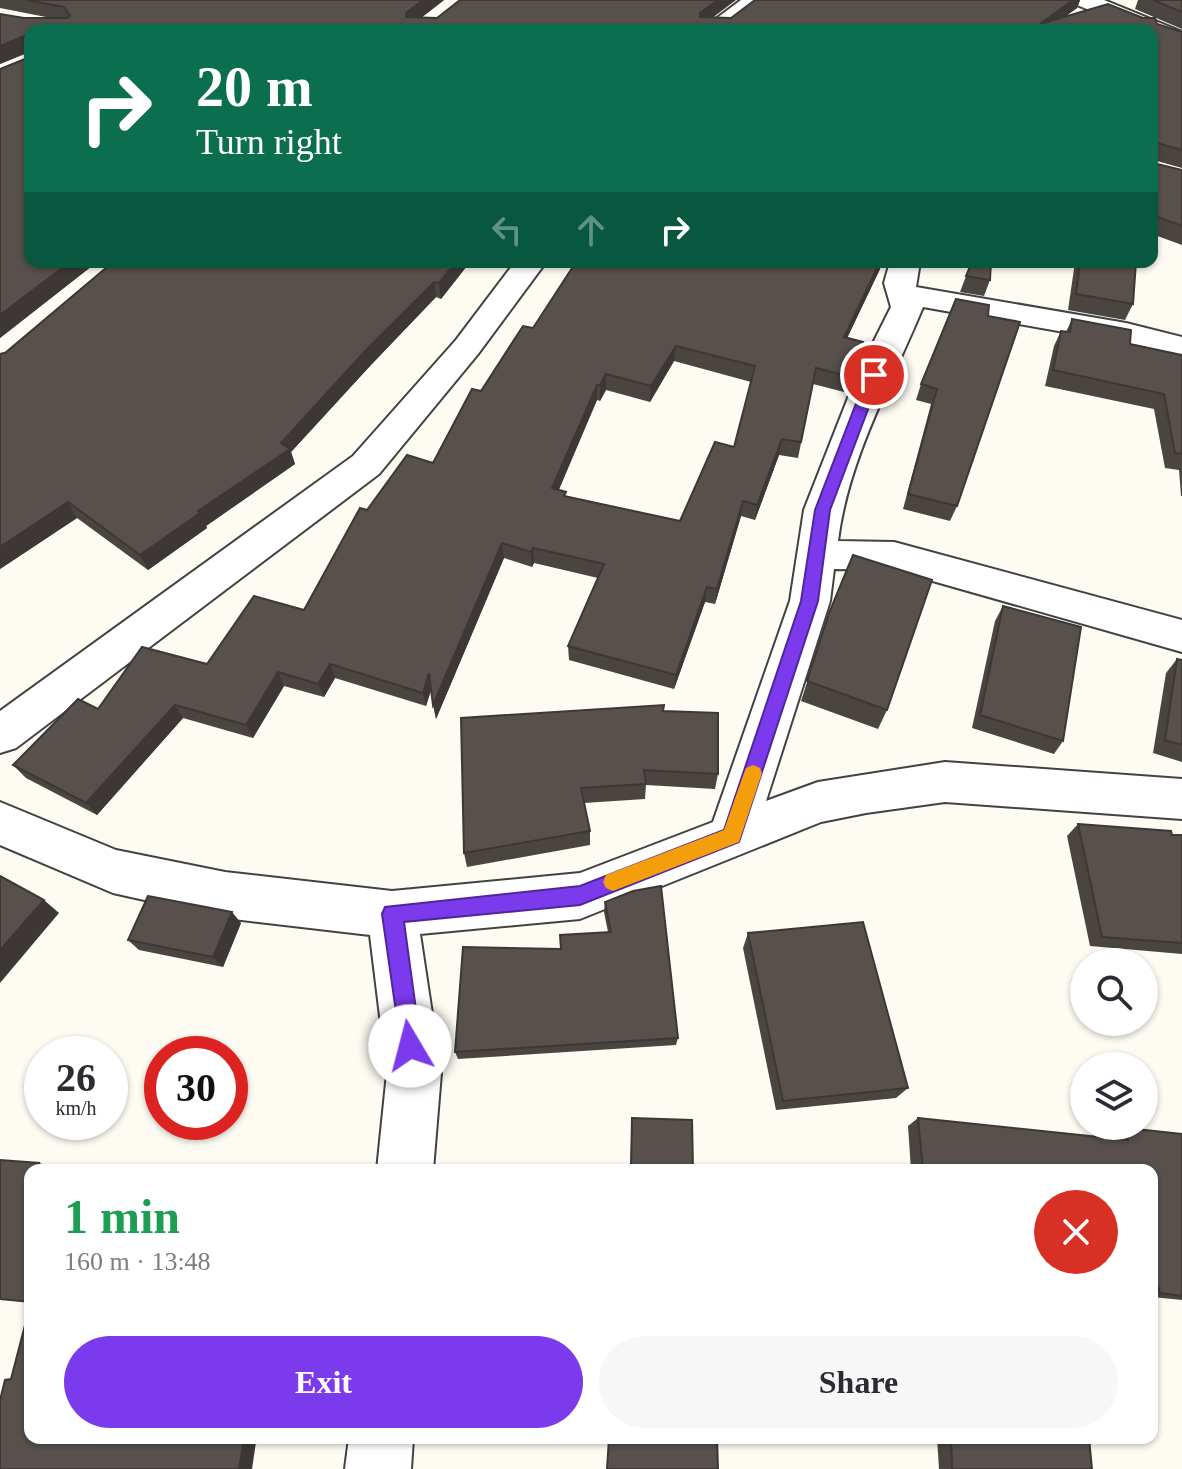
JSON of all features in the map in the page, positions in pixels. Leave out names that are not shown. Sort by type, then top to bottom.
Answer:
[{"type":"street","points":[[722,24],[756,0]]},
{"type":"street","points":[[1085,0],[1143,24]]},
{"type":"street","points":[[1158,30],[1182,40]]},
{"type":"street","points":[[0,735],[366,465],[467,347],[526,268]]},
{"type":"street","points":[[732,836],[810,601],[823,510],[874,375],[907,307],[904,278],[1182,347]]},
{"type":"street","points":[[816,555],[894,556],[1182,636]]},
{"type":"street","points":[[0,823],[113,871],[225,895],[392,914],[580,896],[818,802],[945,782],[1182,799]]},
{"type":"street","points":[[392,914],[414,1073],[406,1164]]},
{"type":"street","points":[[378,1469],[380,1444]]},
{"type":"building","points":[[26,0],[423,0],[406,13],[406,17],[437,18],[460,0],[718,0],[700,13],[700,17],[731,18],[755,0],[1073,0],[1040,24],[24,24],[24,36],[0,46],[0,14],[24,18],[67,18],[70,16],[64,7]]},
{"type":"building","points":[[1153,0],[1182,0],[1182,12]]},
{"type":"building","points":[[1108,4],[1143,18],[1155,18],[1157,24],[1040,24]]},
{"type":"building","points":[[1158,24],[1182,32],[1182,150],[1158,143]]},
{"type":"building","points":[[24,59],[24,268],[62,268],[0,315],[0,69]]},
{"type":"building","points":[[1158,164],[1182,170],[1182,226],[1158,217]]},
{"type":"building","points":[[106,268],[451,268],[366,350],[281,443],[290,449],[198,511],[200,513],[140,555],[68,502],[0,547],[0,354]]},
{"type":"building","points":[[572,268],[877,268],[844,337],[863,342],[848,376],[816,368],[801,442],[782,439],[757,505],[743,501],[717,589],[707,587],[676,675],[568,646],[604,564],[533,548],[531,552],[502,543],[433,705],[429,673],[423,693],[330,664],[318,684],[278,672],[246,725],[175,705],[86,803],[13,765],[78,699],[98,709],[142,647],[207,664],[254,596],[304,610],[360,508],[367,510],[407,455],[433,463],[472,389],[481,391],[523,326],[533,328]],"holes":[[[676,346],[755,366],[734,447],[715,442],[680,521],[564,496],[566,492],[552,488],[597,385],[606,374],[651,386]]]},
{"type":"building","points":[[969,268],[991,268],[990,280],[966,276]]},
{"type":"building","points":[[1079,268],[1136,268],[1133,304],[1076,294]]},
{"type":"building","points":[[956,299],[989,305],[988,316],[1020,322],[957,506],[908,494],[937,389],[921,384]]},
{"type":"building","points":[[1072,319],[1131,330],[1130,344],[1182,355],[1182,454],[1175,453],[1164,394],[1053,370],[1061,331],[1070,332]]},
{"type":"building","points":[[853,555],[932,580],[887,710],[807,681],[829,613]]},
{"type":"building","points":[[1003,606],[1081,627],[1063,741],[980,715]]},
{"type":"building","points":[[1177,659],[1182,660],[1182,745],[1165,740]]},
{"type":"building","points":[[664,705],[663,711],[718,713],[718,774],[644,770],[646,784],[581,788],[590,831],[464,853],[461,718]]},
{"type":"building","points":[[1078,824],[1171,831],[1172,835],[1182,835],[1182,943],[1102,937]]},
{"type":"building","points":[[0,876],[44,900],[0,950]]},
{"type":"building","points":[[661,886],[678,1038],[455,1052],[463,947],[561,949],[560,935],[611,932],[605,902],[633,891]]},
{"type":"building","points":[[148,896],[232,912],[213,957],[128,940]]},
{"type":"building","points":[[863,922],[908,1088],[783,1101],[748,933]]},
{"type":"building","points":[[632,1118],[692,1120],[693,1164],[631,1164]]},
{"type":"building","points":[[918,1118],[1070,1134],[1070,1140],[1158,1140],[1158,1131],[1182,1134],[1182,1296],[1160,1293],[1158,1286],[1158,1164],[922,1164]]},
{"type":"building","points":[[0,1160],[39,1163],[24,1164],[24,1301],[0,1299]]},
{"type":"building","points":[[24,1329],[24,1444],[245,1444],[239,1469],[0,1469],[0,1400],[5,1380],[11,1379]]},
{"type":"building","points":[[609,1444],[717,1444],[718,1469],[607,1469]]},
{"type":"building","points":[[951,1444],[1090,1444],[1092,1469],[952,1469]]},
{"type":"slow traffic","points":[[613,882],[732,836],[753,773]]},
{"type":"route","points":[[410,1046],[392,914],[580,896],[732,836],[810,601],[823,510],[874,375]]}]
